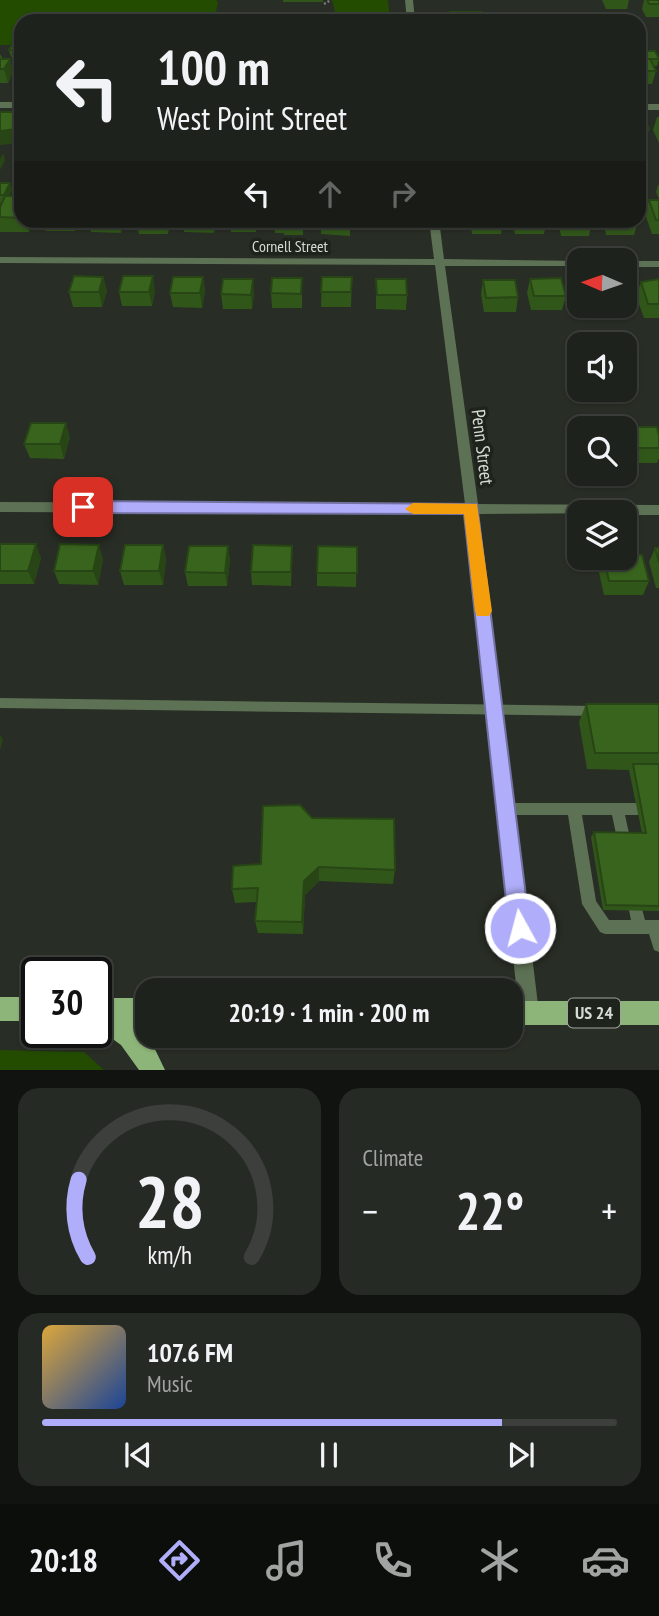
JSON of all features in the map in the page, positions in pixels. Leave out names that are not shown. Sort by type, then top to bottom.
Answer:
[{"type":"main road","points":[[0,1009],[21,1009]]},
{"type":"main road","points":[[112,1011],[135,1010]]},
{"type":"main road","name":"US 24","points":[[523,1013],[659,1013]]},
{"type":"main road","points":[[112,1021],[141,1046],[152,1070]]},
{"type":"street","name":"Penn Street","points":[[436,228],[472,509],[506,809],[518,978]]},
{"type":"street","name":"Cornell Street","points":[[0,260],[567,263]]},
{"type":"street","points":[[637,264],[659,264]]},
{"type":"street","points":[[0,507],[659,510]]},
{"type":"lane","points":[[0,703],[606,711]]},
{"type":"lane","points":[[506,809],[637,809]]},
{"type":"lane","points":[[617,809],[623,838]]},
{"type":"lane","points":[[574,810],[589,904],[605,927],[651,927]]},
{"type":"lane","points":[[636,910],[651,927],[659,945]]},
{"type":"path","points":[[324,4],[331,0]]},
{"type":"green space","points":[[0,0],[218,2],[215,14],[14,14],[14,45],[0,45]]},
{"type":"green space","points":[[332,0],[388,0],[389,14],[336,14]]},
{"type":"green space","points":[[0,1050],[84,1052],[104,1070],[0,1070]]},
{"type":"building","points":[[647,0],[659,0],[659,4],[649,4]]},
{"type":"building","points":[[450,12],[483,14],[450,14]]},
{"type":"building","points":[[646,51],[655,51],[659,59],[646,59]]},
{"type":"building","points":[[0,59],[10,59],[4,69],[0,69]]},
{"type":"building","points":[[646,59],[650,59],[656,71],[646,71]]},
{"type":"building","points":[[0,112],[14,112],[14,129],[0,131]]},
{"type":"building","points":[[0,183],[10,183],[4,195],[0,195]]},
{"type":"building","points":[[5,196],[14,196],[14,218],[0,217],[0,207]]},
{"type":"building","points":[[649,200],[659,200],[659,220],[656,220]]},
{"type":"building","points":[[74,276],[103,277],[99,292],[69,292]]},
{"type":"building","points":[[123,276],[153,276],[149,292],[119,292]]},
{"type":"building","points":[[173,277],[203,277],[200,293],[170,293]]},
{"type":"building","points":[[322,277],[352,277],[351,292],[321,292]]},
{"type":"building","points":[[272,278],[302,278],[301,294],[271,293]]},
{"type":"building","points":[[561,278],[566,296],[534,296],[530,279]]},
{"type":"building","points":[[223,279],[253,279],[251,295],[221,294]]},
{"type":"building","points":[[376,279],[406,279],[407,295],[377,295]]},
{"type":"building","points":[[659,279],[659,304],[648,304],[641,282]]},
{"type":"building","points":[[483,280],[515,280],[518,297],[486,298]]},
{"type":"building","points":[[31,423],[66,423],[60,444],[24,444]]},
{"type":"building","points":[[637,427],[657,427],[659,448],[637,448]]},
{"type":"building","points":[[0,544],[36,544],[28,571],[0,571]]},
{"type":"building","points":[[60,544],[99,545],[93,571],[54,571]]},
{"type":"building","points":[[125,545],[163,545],[159,571],[120,571]]},
{"type":"building","points":[[253,545],[292,546],[291,572],[251,572]]},
{"type":"building","points":[[189,546],[228,546],[225,573],[185,572]]},
{"type":"building","points":[[318,546],[357,547],[357,573],[317,573]]},
{"type":"building","points":[[637,555],[642,555],[649,581],[609,581],[607,570],[637,570]]},
{"type":"building","points":[[586,704],[659,704],[659,753],[595,753]]},
{"type":"building","points":[[633,764],[659,764],[659,906],[606,905],[594,832],[646,833]]},
{"type":"building","points":[[300,805],[312,818],[394,819],[395,870],[319,867],[304,881],[302,922],[255,921],[258,888],[232,889],[233,866],[261,864],[263,806]]},
{"type":"slow traffic","points":[[413,509],[472,509],[483,611]]},
{"type":"route","points":[[83,507],[472,509],[520,928]]}]
